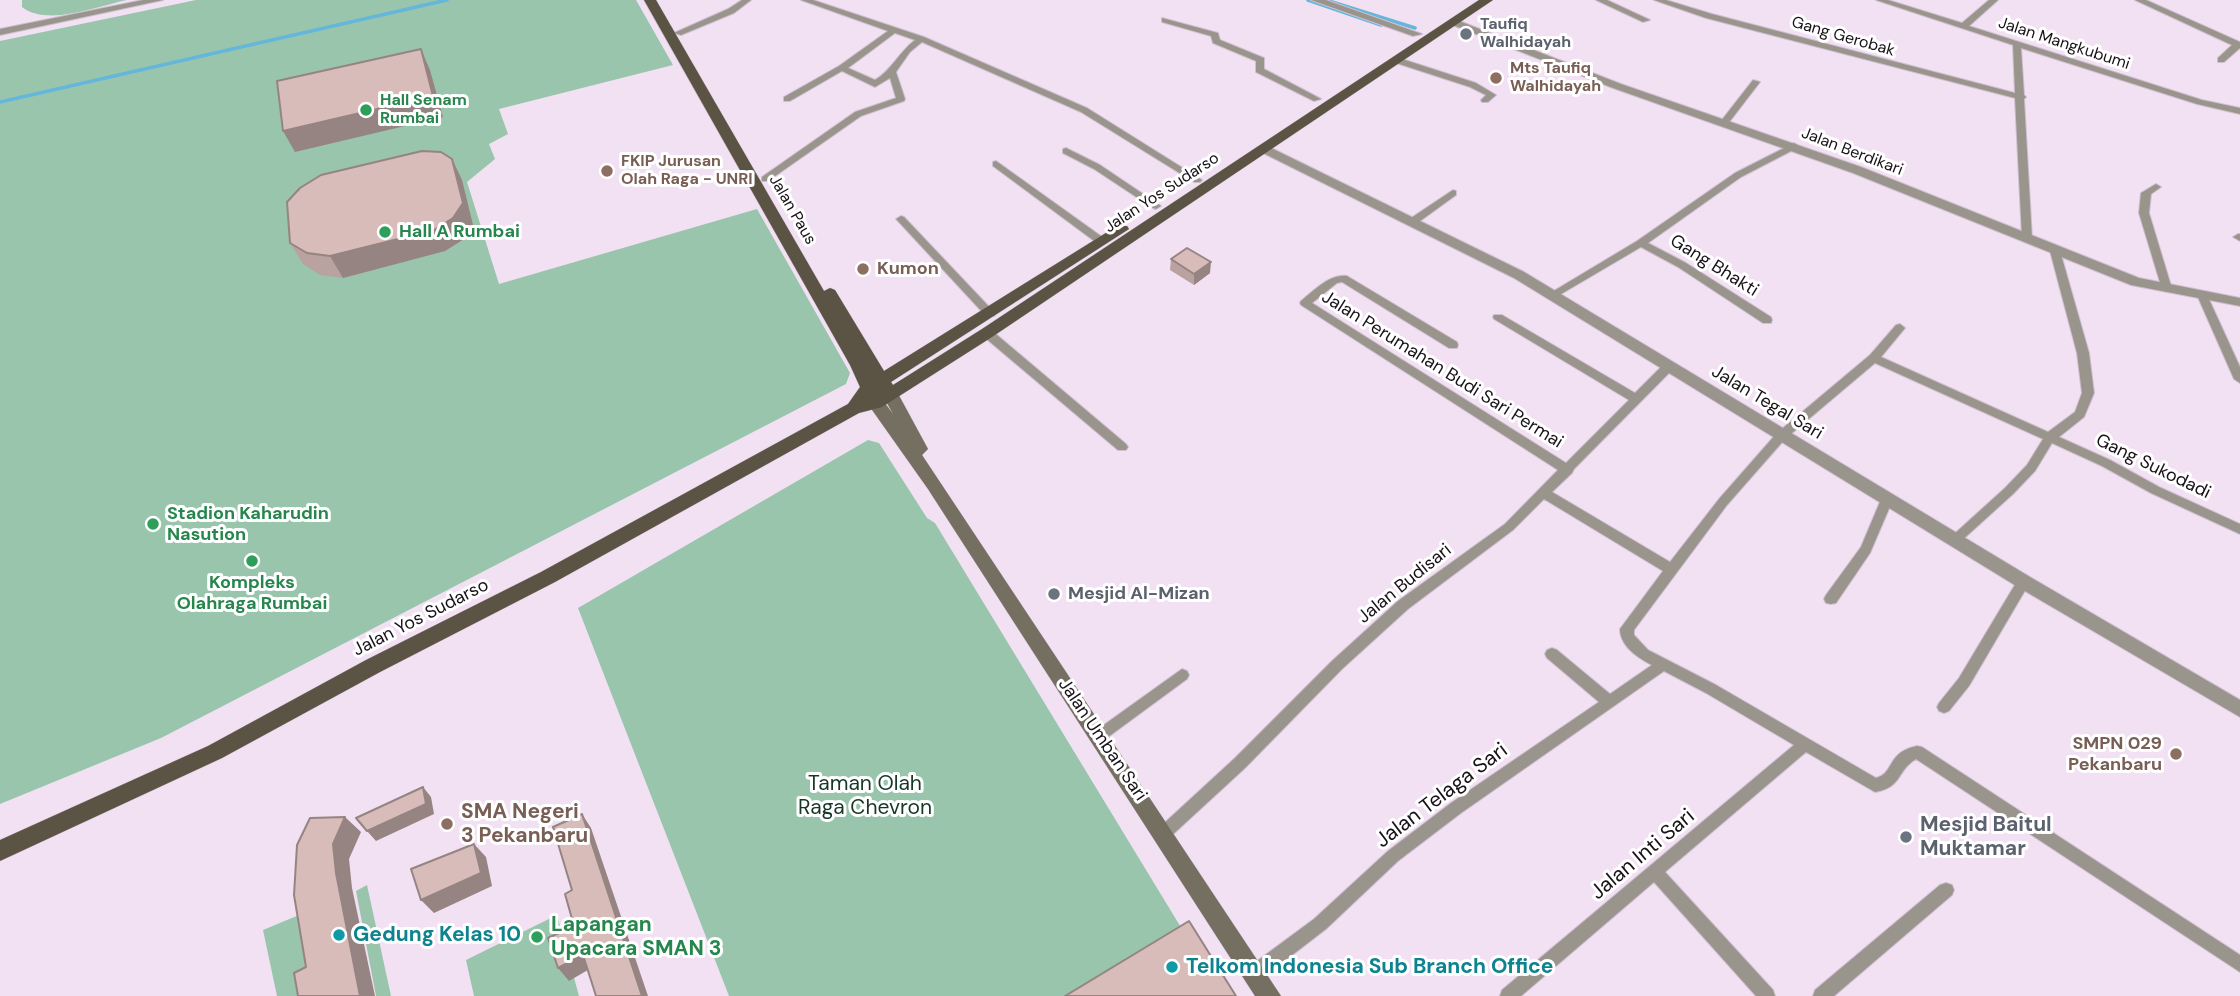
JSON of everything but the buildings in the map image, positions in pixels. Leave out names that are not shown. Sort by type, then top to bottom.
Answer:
[{"type":"main road","name":"Jalan Paus","points":[[650,0],[858,365],[879,392]]},
{"type":"main road","name":"Jalan Paus","points":[[658,0],[765,179],[879,392]]},
{"type":"main road","name":"Jalan Yos Sudarso","points":[[879,392],[987,333],[1146,219],[1156,206],[1470,0]]},
{"type":"main road","name":"Jalan Yos Sudarso","points":[[0,851],[215,752],[373,666],[548,577],[854,408],[1101,241],[1146,219],[1265,149],[1487,0]]},
{"type":"main road","name":"Jalan Umban Sari","points":[[879,392],[934,484],[1165,832],[1269,996]]},
{"type":"street","points":[[0,32],[158,0]]},
{"type":"street","points":[[678,33],[732,11],[747,0]]},
{"type":"street","points":[[1316,0],[1417,34]]},
{"type":"street","points":[[1600,0],[1646,20]]},
{"type":"street","name":"Gang Gerobak","points":[[1658,0],[1906,69],[2022,97]]},
{"type":"street","name":"Jalan Mangkubumi","points":[[1880,0],[2200,102],[2240,111]]},
{"type":"street","points":[[1963,27],[1994,0]]},
{"type":"street","points":[[2139,0],[2239,44],[2221,60]]},
{"type":"street","points":[[810,1],[921,39],[1084,110],[1197,180]]},
{"type":"street","points":[[1165,20],[1215,35],[1216,41],[1261,60],[1259,70],[1317,99]]},
{"type":"street","name":"Jalan Berdikari","points":[[1454,22],[1628,90],[1794,146],[2136,282],[2240,302]]},
{"type":"street","points":[[787,99],[842,68],[895,30]]},
{"type":"street","points":[[842,68],[875,84],[891,74],[907,50],[921,39]]},
{"type":"street","points":[[2017,44],[2022,97],[2027,238]]},
{"type":"street","points":[[1396,60],[1473,85],[1492,95],[1485,100]]},
{"type":"street","points":[[765,179],[858,114],[901,99],[891,74]]},
{"type":"street","points":[[1724,122],[1756,82]]},
{"type":"street","points":[[1552,295],[1642,243],[1738,175],[1794,146]]},
{"type":"street","name":"Jalan Tegal Sari","points":[[1265,149],[1552,295],[1781,436],[1888,497],[2024,582],[2240,709]]},
{"type":"street","points":[[1066,151],[1097,167],[1156,206]]},
{"type":"street","points":[[996,164],[1101,241]]},
{"type":"street","points":[[2156,187],[2146,193],[2144,213],[2167,289]]},
{"type":"street","points":[[1412,222],[1453,192]]},
{"type":"street","points":[[901,219],[990,314]]},
{"type":"street","name":"Gang Bhakti","points":[[1642,243],[1682,265],[1767,320]]},
{"type":"street","points":[[1956,539],[2016,483],[2050,438],[2080,414],[2088,393],[2083,353],[2055,251]]},
{"type":"street","name":"Jalan Perumahan Budi Sari Permai","points":[[1453,345],[1343,278],[1333,281],[1305,303],[1568,470]]},
{"type":"street","points":[[2202,295],[2240,379]]},
{"type":"street","points":[[1498,317],[1636,399]]},
{"type":"street","points":[[1900,328],[1874,358],[1781,436],[1723,502],[1627,629],[1632,646],[1875,785],[1886,785],[1898,762],[1907,754],[1917,752],[2240,964]]},
{"type":"street","points":[[987,333],[1122,447]]},
{"type":"street","name":"Gang Sukodadi","points":[[1874,358],[2240,529]]},
{"type":"street","name":"Jalan Budisari","points":[[1165,832],[1393,614],[1509,527],[1669,366]]},
{"type":"street","points":[[1544,493],[1672,570]]},
{"type":"street","points":[[1831,599],[1866,548],[1888,497]]},
{"type":"street","points":[[1944,707],[1964,682],[2024,582]]},
{"type":"street","points":[[1552,654],[1609,702]]},
{"type":"street","name":"Jalan Telaga Sari","points":[[1255,973],[1320,923],[1393,856],[1455,808],[1664,664]]},
{"type":"street","points":[[1099,736],[1182,674]]},
{"type":"street","name":"Jalan Inti Sari","points":[[1508,996],[1805,744]]},
{"type":"street","points":[[1656,873],[1767,996]]},
{"type":"street","points":[[1821,996],[1946,890]]},
{"type":"green space","points":[[22,0],[127,0],[73,13],[45,15],[22,7]]},
{"type":"green space","name":"Kompleks Olahraga Rumbai","points":[[196,0],[636,0],[673,65],[499,109],[508,134],[489,144],[495,159],[467,182],[499,284],[757,209],[850,373],[846,384],[161,738],[0,804],[0,41]]},
{"type":"green space","name":"Taman Olah Raga Chevron","points":[[868,440],[879,443],[927,518],[935,523],[1185,934],[1082,996],[729,996],[578,608]]},
{"type":"green space","points":[[367,885],[391,996],[376,996],[356,891]]},
{"type":"green space","points":[[311,910],[314,996],[277,996],[263,930]]},
{"type":"green space","name":"Lapangan Upacara SMAN 3","points":[[557,915],[579,996],[474,996],[466,960]]},
{"type":"waterway","points":[[0,102],[447,0]]},
{"type":"waterway","points":[[1308,0],[1381,25]]},
{"type":"waterway","points":[[1326,0],[1415,28]]},
{"type":"place","name":"Taufiq Walhidayah","points":[[1466,34]]},
{"type":"place","name":"Mts Taufiq Walhidayah","points":[[1496,78]]},
{"type":"place","name":"Hall Senam Rumbai","points":[[366,110]]},
{"type":"place","name":"FKIP Jurusan Olah Raga - UNRI","points":[[607,171]]},
{"type":"place","name":"Hall A Rumbai","points":[[385,232]]},
{"type":"place","name":"Kumon","points":[[863,269]]},
{"type":"place","name":"Stadion Kaharudin Nasution","points":[[153,524]]},
{"type":"place","name":"Kompleks Olahraga Rumbai","points":[[252,561]]},
{"type":"place","name":"Mesjid Al-Mizan","points":[[1054,594]]},
{"type":"place","name":"SMPN 029 Pekanbaru","points":[[2176,754]]},
{"type":"place","name":"SMA Negeri 3 Pekanbaru","points":[[447,824]]},
{"type":"place","name":"Mesjid Baitul Muktamar","points":[[1906,837]]},
{"type":"place","name":"Gedung Kelas 10","points":[[339,935]]},
{"type":"place","name":"Lapangan Upacara SMAN 3","points":[[537,937]]},
{"type":"place","name":"Telkom Indonesia Sub Branch Office","points":[[1172,967]]}]
